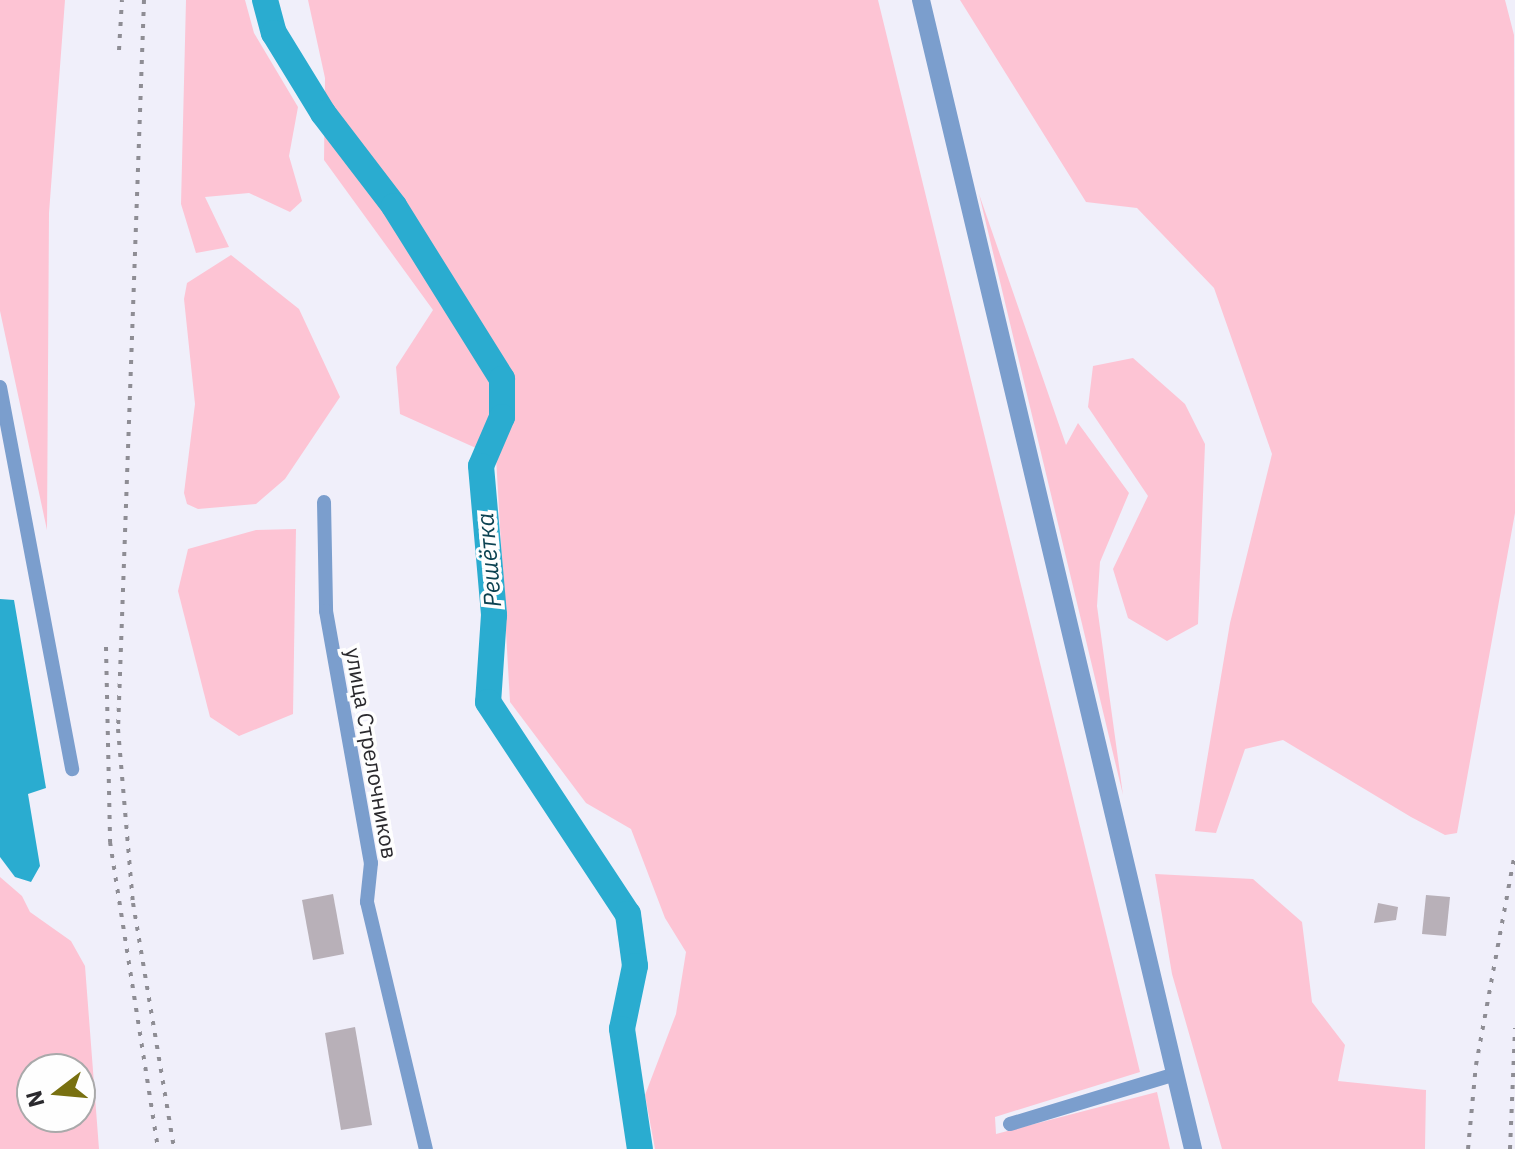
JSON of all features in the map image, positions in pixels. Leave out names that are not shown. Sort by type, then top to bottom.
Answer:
[{"type":"street","points":[[921,0],[1193,1149]]},
{"type":"street","points":[[0,387],[72,769]]},
{"type":"street","name":"улица Стрелочников","points":[[324,502],[328,625],[371,863],[367,902],[426,1149]]},
{"type":"street","points":[[1010,1124],[1176,1074]]},
{"type":"shaded area","points":[[0,0],[65,0],[49,213],[47,530],[0,311]]},
{"type":"shaded area","points":[[186,0],[245,0],[254,33],[298,107],[289,156],[302,201],[290,212],[249,193],[205,197],[229,247],[196,253],[181,204]]},
{"type":"shaded area","points":[[308,0],[878,0],[1140,1072],[995,1117],[996,1134],[1157,1092],[1170,1149],[655,1149],[645,1095],[676,1014],[686,952],[665,918],[631,829],[586,803],[510,702],[496,457],[400,414],[396,367],[433,310],[324,160],[325,78]]},
{"type":"shaded area","points":[[960,0],[1505,0],[1514,35],[1515,513],[1457,833],[1445,835],[1411,817],[1283,740],[1245,749],[1216,833],[1195,831],[1230,623],[1272,454],[1214,288],[1137,208],[1086,202]]},
{"type":"shaded area","points":[[979,194],[1066,445],[1078,423],[1129,493],[1100,562],[1097,606],[1123,795]]},
{"type":"shaded area","points":[[231,255],[299,309],[340,397],[285,479],[256,504],[198,509],[187,504],[184,493],[195,404],[184,299],[187,283]]},
{"type":"shaded area","points":[[1133,358],[1185,404],[1205,444],[1198,624],[1167,641],[1128,618],[1113,569],[1148,496],[1088,407],[1093,366]]},
{"type":"shaded area","points":[[296,529],[293,714],[239,736],[210,717],[178,591],[188,549],[256,530]]},
{"type":"shaded area","points":[[1155,874],[1253,879],[1302,922],[1312,1002],[1345,1045],[1338,1081],[1426,1090],[1425,1149],[1222,1149],[1172,974]]},
{"type":"shaded area","points":[[0,877],[22,896],[30,912],[71,941],[85,966],[92,1053],[16,1053],[16,1133],[96,1133],[96,1110],[99,1149],[0,1149]]},
{"type":"water","points":[[0,599],[14,600],[46,788],[28,794],[40,866],[31,882],[15,877],[0,857]]},
{"type":"building","points":[[333,894],[344,954],[313,960],[302,900]]},
{"type":"building","points":[[1426,895],[1450,897],[1446,936],[1422,934]]},
{"type":"building","points":[[1378,903],[1398,907],[1396,920],[1374,923]]},
{"type":"building","points":[[355,1027],[372,1125],[341,1130],[325,1033]]},
{"type":"waterway","name":"Решётка","points":[[265,0],[274,33],[323,113],[394,206],[502,379],[502,417],[481,466],[494,615],[488,702],[628,914],[635,966],[622,1029],[640,1149]]},
{"type":"railway","points":[[119,50],[122,0]]},
{"type":"railway","points":[[144,0],[118,729],[133,903],[174,1149]]},
{"type":"railway","points":[[106,647],[110,842],[158,1149]]},
{"type":"railway","points":[[1468,1149],[1476,1065],[1515,853]]},
{"type":"railway","points":[[1510,1149],[1515,1028]]}]
